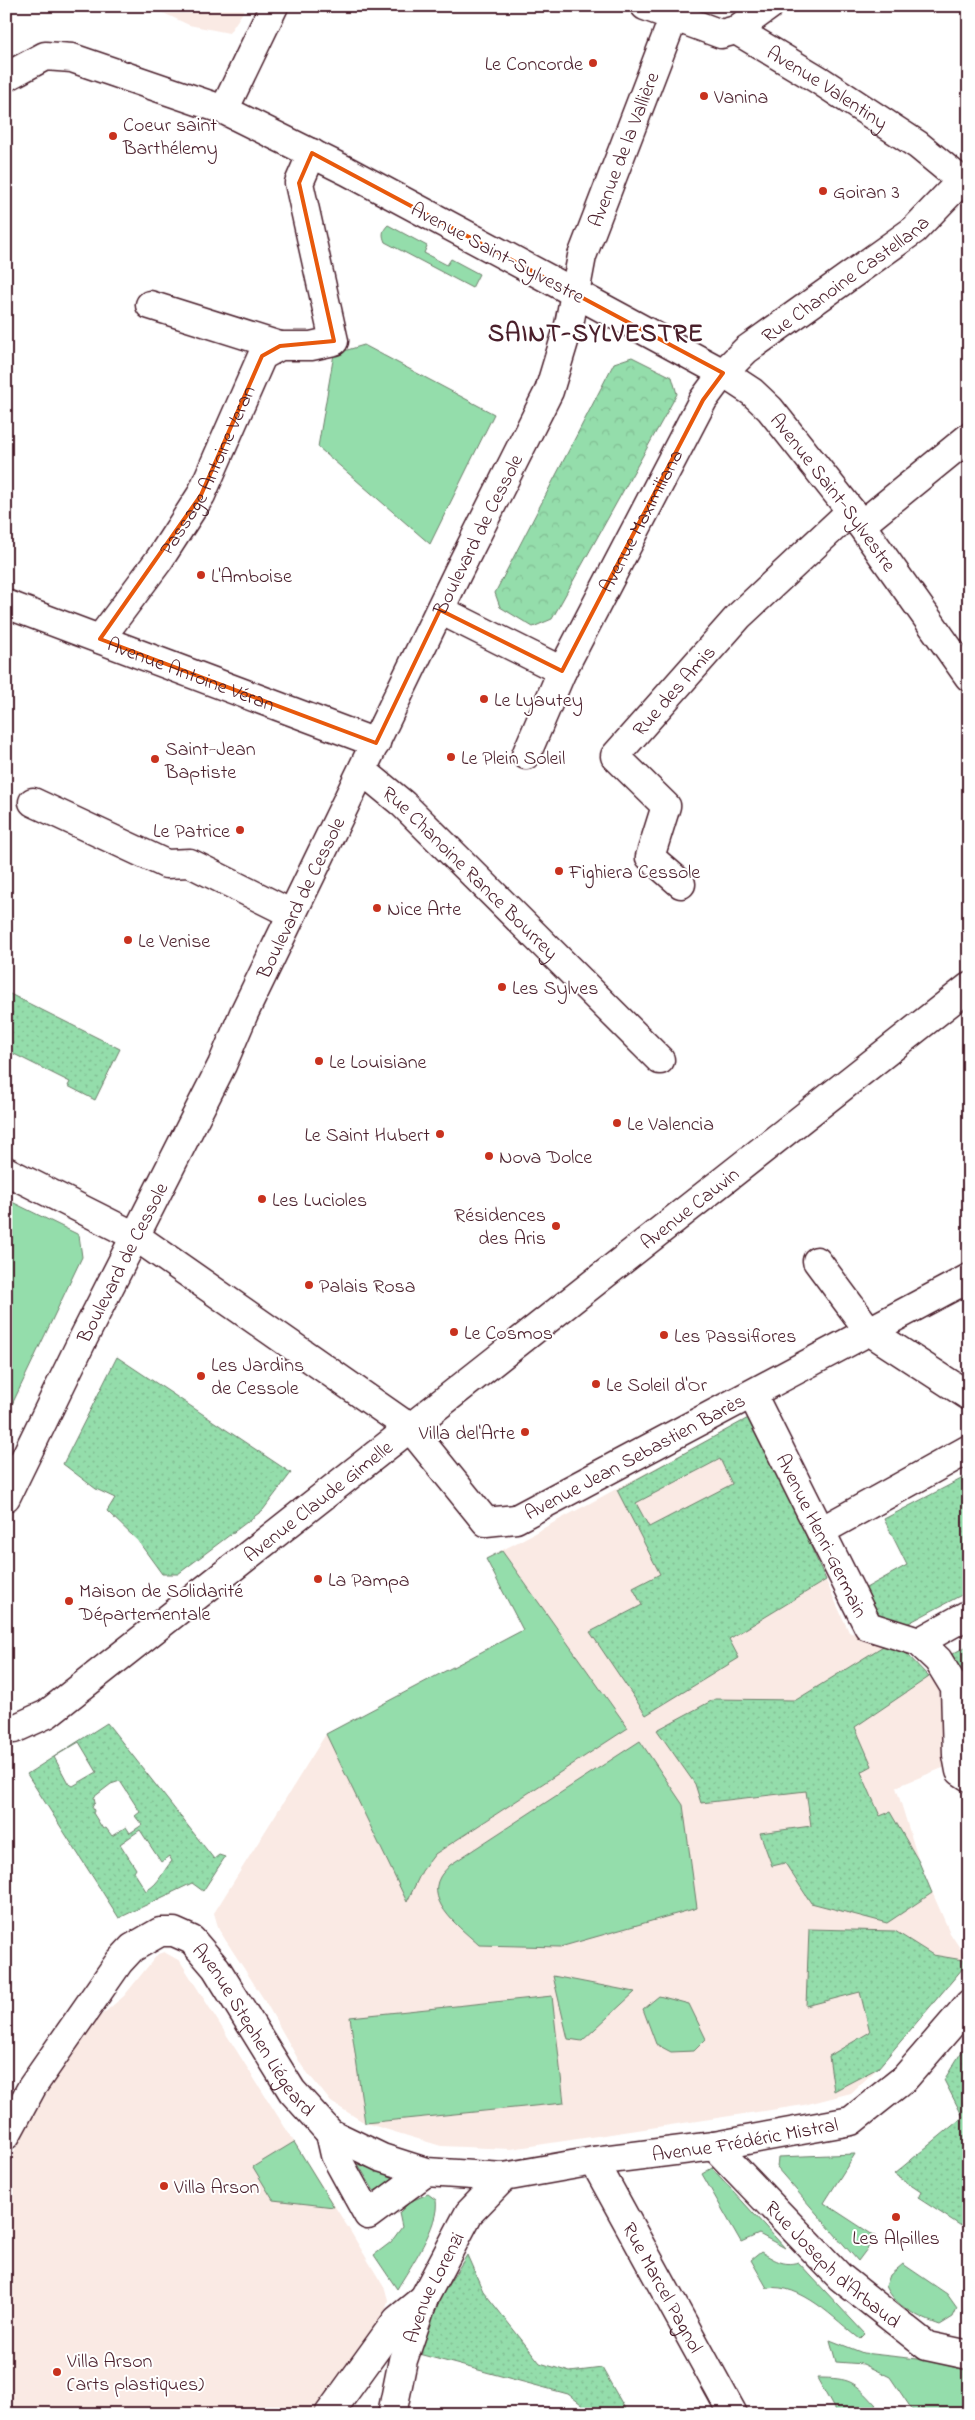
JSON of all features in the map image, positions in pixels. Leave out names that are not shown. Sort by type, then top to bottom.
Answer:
[{"type":"street","points":[[224,110],[274,6]]},
{"type":"street","points":[[645,6],[676,12],[720,34],[736,30],[769,6]]},
{"type":"street","name":"Avenue de la Vallière","points":[[575,293],[582,256],[676,12]]},
{"type":"street","name":"Avenue Valentiny","points":[[736,30],[819,80],[910,139],[965,183]]},
{"type":"street","name":"Avenue Saint-Sylvestre","points":[[11,73],[45,56],[72,58],[224,110],[312,153],[722,373],[752,392],[770,409],[856,518],[969,677]]},
{"type":"street","points":[[150,305],[280,346],[311,346],[334,341],[299,184],[312,153]]},
{"type":"street","name":"Rue Chanoine Castellana","points":[[722,373],[746,350],[914,230],[965,183]]},
{"type":"street","name":"Boulevard de Cessole","points":[[6,1497],[222,1065],[244,1013],[548,391],[570,325],[575,293]]},
{"type":"street","name":"Passage Antoine Veran","points":[[100,639],[159,560],[201,496],[262,356],[280,346]]},
{"type":"street","name":"Avenue Maximiliana","points":[[526,755],[562,671],[703,400],[722,373]]},
{"type":"street","points":[[856,518],[969,437]]},
{"type":"street","name":"Rue des Amis","points":[[681,884],[650,857],[666,806],[615,756],[739,616],[856,518]]},
{"type":"street","name":"Avenue Antoine Véran","points":[[6,604],[376,742]]},
{"type":"street","points":[[440,610],[562,671]]},
{"type":"street","name":"Rue Chanoine Rance Bourrey","points":[[363,771],[403,804],[660,1060]]},
{"type":"street","points":[[33,802],[166,864],[190,864],[292,914]]},
{"type":"street","name":"Avenue Cauvin","points":[[410,1428],[969,986]]},
{"type":"street","name":"Avenue Jean Sebastien Barès","points":[[6,1171],[135,1236],[410,1428],[486,1522],[516,1518],[969,1278]]},
{"type":"street","points":[[817,1261],[869,1330],[969,1396]]},
{"type":"street","name":"Avenue Henri-Germain","points":[[752,1394],[868,1626],[919,1642],[938,1660],[955,1688],[957,1755],[960,1771],[969,1777]]},
{"type":"street","name":"Avenue Claude Gimelle","points":[[6,1729],[14,1729],[47,1714],[410,1428]]},
{"type":"street","points":[[821,1531],[969,1449]]},
{"type":"street","points":[[919,1642],[969,1614]]},
{"type":"street","name":"Avenue Stephen Liégeard","points":[[6,2135],[32,2087],[119,1962],[132,1948],[160,1932],[174,1932],[192,1940],[216,1968],[292,2091],[330,2133],[382,2158],[426,2172],[504,2177]]},
{"type":"street","name":"Avenue Frédéric Mistral","points":[[504,2177],[594,2161],[714,2146],[851,2120],[905,2078],[969,2004]]},
{"type":"street","points":[[330,2133],[335,2155],[368,2215],[426,2172]]},
{"type":"street","name":"Rue Joseph d'Arbaud","points":[[714,2146],[840,2277],[927,2346],[969,2355]]},
{"type":"street","name":"Rue Marcel Pagnol","points":[[594,2161],[733,2414]]},
{"type":"street","name":"Avenue Lorenzi","points":[[392,2414],[404,2360],[424,2298],[469,2213],[504,2177]]},
{"type":"street","points":[[329,2414],[397,2320],[424,2298]]},
{"type":"highlighted area","points":[[312,153],[723,373],[703,400],[562,671],[440,610],[376,743],[100,639],[201,495],[262,356],[280,346],[334,341],[299,183]]},
{"type":"shaded area","points":[[157,6],[247,6],[229,33],[189,25],[155,9]]},
{"type":"shaded area","points":[[752,1416],[849,1632],[906,1653],[935,1683],[942,1698],[945,1767],[896,1787],[919,1862],[950,1933],[969,1962],[878,2068],[851,2093],[804,2105],[511,2149],[441,2146],[365,2123],[331,2102],[302,2066],[265,2001],[219,1930],[214,1913],[326,1734],[523,1630],[486,1559]]},
{"type":"shaded area","name":"Villa Arson","points":[[164,1952],[180,1961],[349,2229],[385,2289],[388,2300],[386,2309],[318,2414],[6,2414],[6,2166],[80,2033],[124,1996],[158,1954]]},
{"type":"green space","points":[[388,225],[427,246],[424,253],[447,265],[451,259],[479,274],[472,288],[385,242],[383,233]]},
{"type":"green space","points":[[364,345],[494,414],[430,544],[318,447],[334,354]]},
{"type":"green space","points":[[632,357],[672,377],[677,394],[552,619],[533,627],[500,607],[495,593],[614,363]]},
{"type":"green space","points":[[6,992],[120,1049],[95,1100],[68,1086],[70,1082],[6,1050]]},
{"type":"green space","points":[[6,1199],[79,1235],[82,1257],[6,1417]]},
{"type":"green space","points":[[117,1357],[291,1473],[263,1510],[178,1574],[162,1574],[138,1541],[107,1511],[115,1498],[96,1489],[63,1464]]},
{"type":"green space","points":[[752,1416],[826,1580],[729,1639],[739,1658],[646,1715],[590,1632],[642,1605],[633,1588],[660,1574],[617,1490]],"holes":[[[720,1459],[732,1484],[649,1527],[636,1503]]]},
{"type":"green space","points":[[969,1475],[969,1591],[905,1625],[865,1609],[857,1593],[907,1565],[884,1519]]},
{"type":"green space","points":[[502,1551],[628,1728],[435,1854],[422,1871],[407,1902],[326,1734],[523,1630],[486,1559]]},
{"type":"green space","points":[[885,1645],[906,1653],[929,1677],[855,1727],[872,1766],[861,1772],[880,1816],[890,1812],[919,1862],[932,1893],[887,1923],[811,1903],[785,1863],[772,1866],[760,1833],[811,1826],[806,1791],[701,1803],[695,1784],[657,1730],[715,1699],[796,1700]]},
{"type":"green space","points":[[969,1645],[969,1742],[951,1660],[952,1654]]},
{"type":"green space","points":[[107,1723],[214,1859],[219,1855],[225,1857],[203,1891],[192,1883],[119,1918],[27,1774]],"holes":[[[79,1742],[97,1772],[73,1786],[68,1783],[54,1757]],[[120,1781],[140,1812],[135,1816],[142,1825],[130,1833],[126,1827],[112,1836],[106,1828],[103,1829],[93,1813],[94,1797],[111,1784]],[[140,1830],[161,1862],[169,1856],[172,1861],[158,1881],[146,1891],[134,1872],[136,1869],[120,1844]]]},
{"type":"green space","points":[[640,1741],[683,1805],[697,1908],[560,1947],[479,1945],[456,1924],[442,1906],[437,1887],[442,1874],[450,1865]]},
{"type":"green space","points":[[809,1929],[895,1931],[933,1955],[969,1961],[878,2068],[834,2091],[829,2056],[870,2032],[860,1992],[806,2006]]},
{"type":"green space","points":[[553,1976],[635,1992],[582,2041],[568,2039]]},
{"type":"green space","points":[[552,1996],[564,2103],[365,2123],[350,2017]]},
{"type":"green space","points":[[659,1996],[689,2004],[706,2039],[694,2051],[671,2052],[656,2044],[643,2009]]},
{"type":"green space","points":[[969,2040],[969,2231],[918,2198],[921,2192],[894,2174],[963,2117],[944,2080]]},
{"type":"green space","points":[[294,2142],[334,2207],[273,2200],[253,2167]]},
{"type":"green space","points":[[855,2154],[824,2203],[876,2237],[858,2261],[777,2168],[778,2157]]},
{"type":"green space","points":[[358,2164],[400,2179],[374,2191]]},
{"type":"green space","points":[[712,2168],[785,2248],[759,2234],[741,2242],[702,2174]]},
{"type":"green space","points":[[428,2194],[436,2200],[433,2221],[423,2246],[397,2289],[374,2255],[391,2242],[402,2227],[399,2213],[411,2201]]},
{"type":"green space","points":[[761,2252],[783,2263],[798,2262],[865,2334],[860,2339],[817,2304],[793,2291],[767,2288],[751,2260]]},
{"type":"green space","points":[[467,2255],[483,2291],[540,2363],[570,2372],[602,2368],[628,2414],[589,2414],[585,2407],[568,2394],[415,2353],[418,2333]]},
{"type":"green space","points":[[903,2264],[947,2294],[957,2308],[953,2317],[940,2325],[916,2315],[895,2300],[886,2286],[890,2275]]},
{"type":"green space","points":[[830,2340],[863,2353],[927,2360],[969,2371],[969,2414],[915,2414],[890,2377],[863,2364],[836,2362]]},
{"type":"green space","points":[[817,2378],[851,2382],[876,2405],[862,2414],[837,2414]]},
{"type":"place","name":"Le Concorde","points":[[593,63]]},
{"type":"place","name":"Vanina","points":[[704,96]]},
{"type":"place","name":"Coeur saint Barthélemy","points":[[113,136]]},
{"type":"place","name":"Goiran 3","points":[[823,191]]},
{"type":"place","name":"L'Amboise","points":[[201,575]]},
{"type":"place","name":"Le Lyautey","points":[[484,699]]},
{"type":"place","name":"Le Plein Soleil","points":[[451,757]]},
{"type":"place","name":"Saint-Jean Baptiste","points":[[155,759]]},
{"type":"place","name":"Le Patrice","points":[[240,830]]},
{"type":"place","name":"Fighiera Cessole","points":[[559,871]]},
{"type":"place","name":"Nice Arte","points":[[377,908]]},
{"type":"place","name":"Le Venise","points":[[128,940]]},
{"type":"place","name":"Les Sylves","points":[[502,987]]},
{"type":"place","name":"Le Louisiane","points":[[319,1061]]},
{"type":"place","name":"Le Valencia","points":[[617,1123]]},
{"type":"place","name":"Le Saint Hubert","points":[[440,1134]]},
{"type":"place","name":"Nova Dolce","points":[[489,1156]]},
{"type":"place","name":"Les Lucioles","points":[[262,1199]]},
{"type":"place","name":"Résidences des Aris","points":[[556,1226]]},
{"type":"place","name":"Palais Rosa","points":[[309,1285]]},
{"type":"place","name":"Le Cosmos","points":[[454,1332]]},
{"type":"place","name":"Les Passiflores","points":[[664,1335]]},
{"type":"place","name":"Les Jardins de Cessole","points":[[201,1376]]},
{"type":"place","name":"Le Soleil d'Or","points":[[596,1384]]},
{"type":"place","name":"Villa del'Arte","points":[[525,1432]]},
{"type":"place","name":"La Pampa","points":[[318,1579]]},
{"type":"place","name":"Maison de Solidarité Départementale","points":[[69,1601]]},
{"type":"place","name":"Villa Arson","points":[[164,2186]]},
{"type":"place","name":"Les Alpilles","points":[[896,2217]]},
{"type":"place","name":"Villa Arson (arts plastiques)","points":[[57,2372]]},
{"type":"district","name":"SAINT-SYLVESTRE","points":[[596,332]]}]
